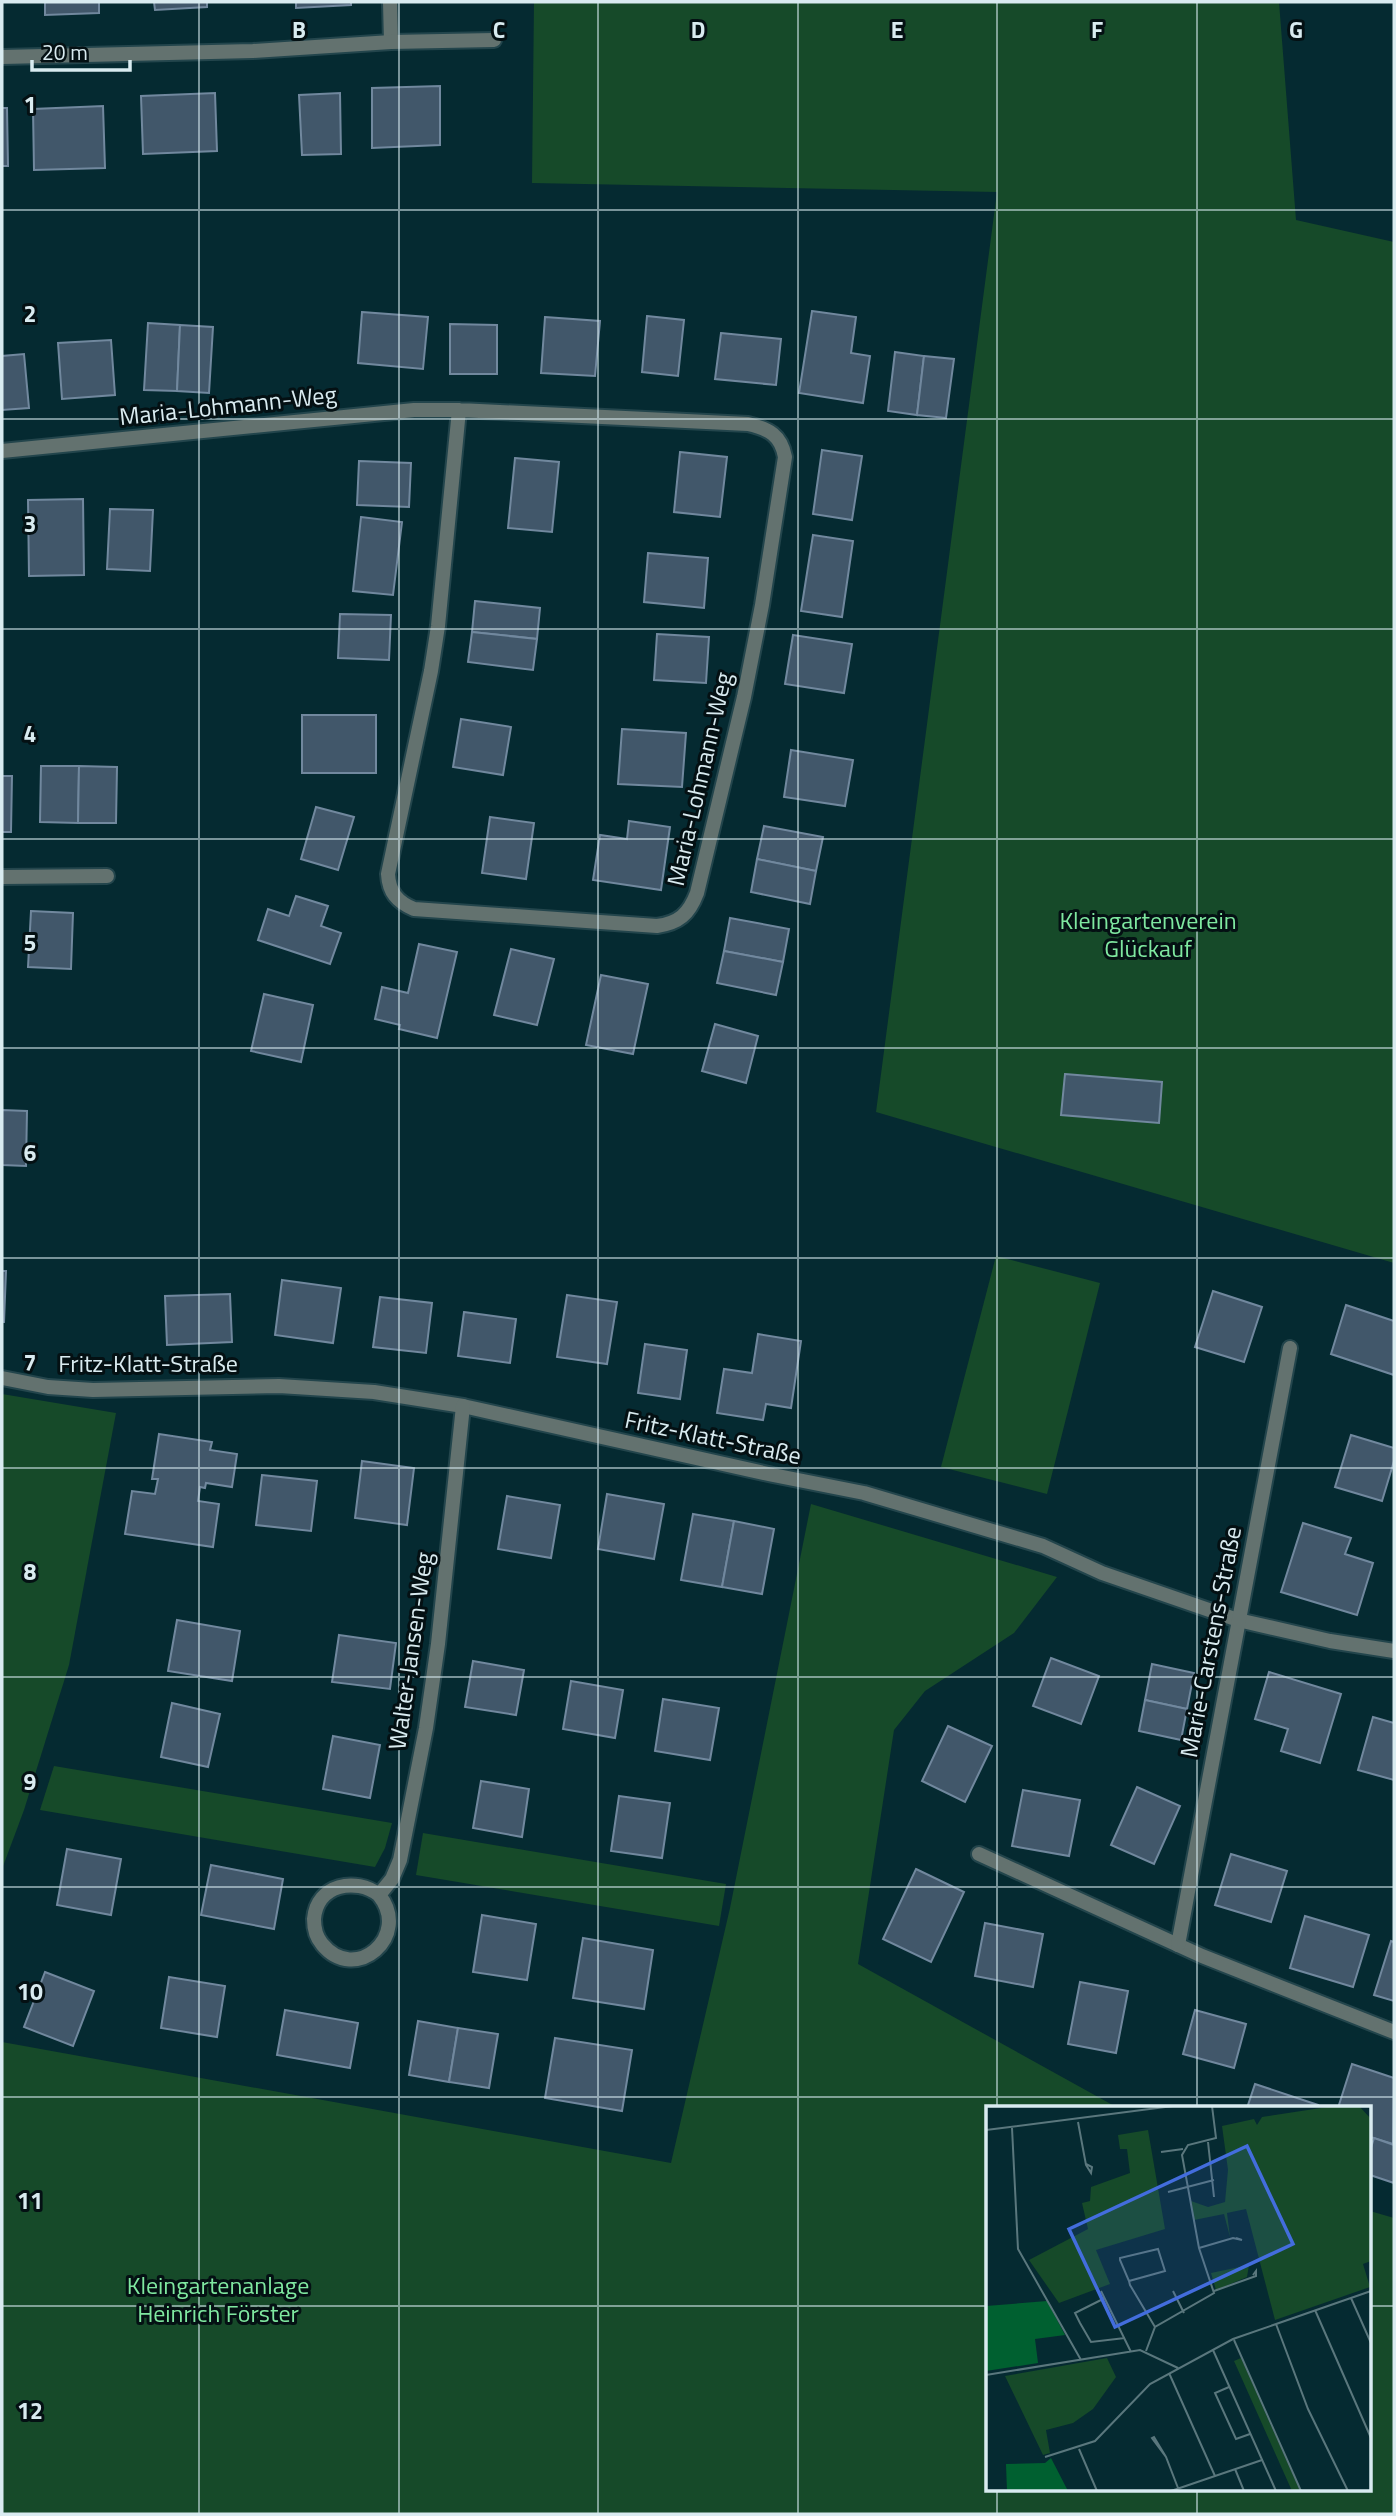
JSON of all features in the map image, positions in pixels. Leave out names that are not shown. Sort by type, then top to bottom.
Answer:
[{"type":"street","points":[[390,2],[391,42]]},
{"type":"street","points":[[2,57],[253,51],[391,42],[494,40]]},
{"type":"street","name":"Maria-Lohmann-Weg","points":[[2,451],[414,410],[459,410],[748,424],[773,432],[782,443],[785,457],[744,697],[697,893],[692,907],[683,918],[670,924],[657,926],[414,909],[398,900],[389,885],[388,874],[438,626],[459,410]]},
{"type":"street","points":[[2,877],[107,876]]},
{"type":"street","name":"Marie-Carstens-Straße","points":[[1178,1945],[1290,1348]]},
{"type":"street","name":"Fritz-Klatt-Straße","points":[[2,1378],[48,1387],[93,1390],[279,1386],[374,1392],[463,1406],[864,1493],[1043,1546],[1102,1573],[1238,1619],[1330,1641],[1394,1651]]},
{"type":"street","name":"Walter-Jansen-Weg","points":[[379,1895],[392,1879],[400,1860],[426,1728],[438,1644],[463,1406]]},
{"type":"street","points":[[979,1854],[1178,1945],[1394,2032]]},
{"type":"street","points":[[347,1884],[360,1885],[379,1895],[389,1914],[389,1929],[384,1942],[373,1953],[360,1959],[346,1959],[335,1956],[318,1940],[314,1917],[325,1895],[347,1884]]},
{"type":"green space","name":"Kleingartenverein Glückauf","points":[[534,2],[1279,2],[1296,220],[1394,242],[1394,1263],[876,1112],[997,192],[532,183]]},
{"type":"green space","points":[[996,1256],[1100,1283],[1047,1494],[941,1467]]},
{"type":"green space","points":[[2,1394],[116,1413],[69,1665],[24,1810],[2,1869]]},
{"type":"green space","name":"Kleingartenanlage Heinrich Förster","points":[[811,1504],[1057,1577],[1014,1633],[925,1691],[894,1730],[858,1964],[1114,2106],[986,2106],[986,2492],[1372,2492],[1372,2212],[1394,2218],[1394,2514],[2,2514],[2,2042],[671,2163],[730,1908]]},
{"type":"green space","points":[[54,1766],[392,1823],[385,1848],[375,1867],[40,1810]]},
{"type":"green space","points":[[423,1833],[726,1884],[719,1926],[416,1875]]},
{"type":"building","points":[[45,2],[99,2],[99,13],[45,15]]},
{"type":"building","points":[[154,2],[207,2],[207,7],[155,10]]},
{"type":"building","points":[[296,2],[351,2],[351,5],[296,8]]},
{"type":"building","points":[[440,86],[440,145],[372,148],[372,88]]},
{"type":"building","points":[[215,93],[217,151],[143,154],[141,96]]},
{"type":"building","points":[[340,93],[341,154],[302,155],[299,95]]},
{"type":"building","points":[[103,106],[105,168],[34,170],[33,109]]},
{"type":"building","points":[[2,108],[7,108],[8,166],[2,166]]},
{"type":"building","points":[[812,311],[856,317],[851,353],[870,356],[863,403],[799,393]]},
{"type":"building","points":[[362,312],[428,317],[423,369],[358,363]]},
{"type":"building","points":[[647,316],[684,320],[678,376],[642,372]]},
{"type":"building","points":[[545,317],[600,321],[595,376],[541,373]]},
{"type":"building","points":[[148,323],[180,325],[177,391],[144,390]]},
{"type":"building","points":[[450,324],[497,325],[497,374],[450,374]]},
{"type":"building","points":[[180,325],[213,327],[209,393],[177,391]]},
{"type":"building","points":[[721,333],[781,339],[776,385],[715,379]]},
{"type":"building","points":[[111,340],[115,395],[62,399],[58,343]]},
{"type":"building","points":[[895,352],[924,356],[917,415],[888,411]]},
{"type":"building","points":[[24,354],[29,408],[2,410],[2,356]]},
{"type":"building","points":[[924,356],[954,359],[946,418],[917,415]]},
{"type":"building","points":[[822,450],[862,456],[852,520],[813,514]]},
{"type":"building","points":[[680,452],[727,457],[720,517],[674,512]]},
{"type":"building","points":[[515,458],[559,462],[552,532],[508,528]]},
{"type":"building","points":[[359,461],[411,463],[409,507],[357,505]]},
{"type":"building","points":[[83,499],[84,575],[29,576],[28,500]]},
{"type":"building","points":[[110,509],[153,510],[150,571],[107,569]]},
{"type":"building","points":[[361,517],[402,522],[393,595],[353,591]]},
{"type":"building","points":[[813,535],[853,541],[842,617],[801,611]]},
{"type":"building","points":[[648,553],[708,558],[704,608],[644,602]]},
{"type":"building","points":[[475,601],[540,608],[537,639],[472,632]]},
{"type":"building","points":[[340,614],[391,615],[389,660],[338,658]]},
{"type":"building","points":[[472,632],[537,639],[533,670],[468,662]]},
{"type":"building","points":[[657,634],[709,637],[706,683],[654,680]]},
{"type":"building","points":[[793,635],[852,644],[844,693],[785,684]]},
{"type":"building","points":[[302,715],[376,715],[376,773],[302,773]]},
{"type":"building","points":[[461,719],[511,727],[503,775],[453,767]]},
{"type":"building","points":[[622,729],[686,733],[682,787],[618,784]]},
{"type":"building","points":[[791,750],[853,760],[845,806],[784,797]]},
{"type":"building","points":[[41,766],[79,766],[78,823],[40,822]]},
{"type":"building","points":[[79,766],[117,767],[116,823],[78,823]]},
{"type":"building","points":[[2,776],[12,776],[11,832],[2,832]]},
{"type":"building","points":[[316,807],[354,817],[338,870],[301,859]]},
{"type":"building","points":[[490,817],[534,823],[526,879],[482,873]]},
{"type":"building","points":[[629,821],[670,827],[661,890],[593,880],[600,835],[627,839]]},
{"type":"building","points":[[764,826],[823,837],[816,871],[757,859]]},
{"type":"building","points":[[757,859],[816,871],[810,904],[751,892]]},
{"type":"building","points":[[296,896],[328,906],[321,926],[341,933],[330,964],[258,940],[268,909],[289,916]]},
{"type":"building","points":[[31,911],[73,913],[71,969],[28,967]]},
{"type":"building","points":[[730,918],[789,929],[783,962],[724,951]]},
{"type":"building","points":[[419,944],[457,952],[437,1038],[399,1029],[400,1025],[375,1019],[382,987],[408,993]]},
{"type":"building","points":[[511,949],[554,959],[537,1025],[494,1015]]},
{"type":"building","points":[[724,951],[783,962],[776,995],[717,983]]},
{"type":"building","points":[[601,975],[648,984],[633,1054],[586,1045]]},
{"type":"building","points":[[264,994],[313,1005],[301,1062],[251,1051]]},
{"type":"building","points":[[715,1024],[758,1036],[746,1083],[702,1071]]},
{"type":"building","points":[[1065,1074],[1162,1082],[1159,1123],[1061,1115]]},
{"type":"building","points":[[2,1110],[27,1111],[26,1166],[2,1165]]},
{"type":"building","points":[[2,1271],[6,1271],[4,1322],[2,1322]]},
{"type":"building","points":[[282,1280],[341,1288],[333,1343],[275,1335]]},
{"type":"building","points":[[1213,1291],[1262,1307],[1244,1362],[1195,1347]]},
{"type":"building","points":[[230,1294],[232,1342],[167,1345],[165,1296]]},
{"type":"building","points":[[567,1295],[617,1302],[607,1364],[557,1357]]},
{"type":"building","points":[[380,1297],[432,1303],[426,1353],[373,1347]]},
{"type":"building","points":[[1346,1305],[1394,1321],[1394,1375],[1331,1354]]},
{"type":"building","points":[[464,1312],[516,1319],[510,1363],[458,1356]]},
{"type":"building","points":[[758,1334],[801,1341],[791,1408],[766,1404],[763,1420],[717,1413],[724,1369],[752,1373]]},
{"type":"building","points":[[645,1344],[687,1350],[680,1399],[638,1393]]},
{"type":"building","points":[[159,1434],[212,1442],[210,1450],[237,1454],[232,1487],[206,1483],[205,1488],[200,1487],[198,1501],[219,1504],[213,1547],[125,1534],[132,1491],[155,1494],[158,1479],[152,1479]]},
{"type":"building","points":[[1351,1435],[1394,1448],[1394,1461],[1382,1501],[1335,1487]]},
{"type":"building","points":[[362,1461],[414,1468],[407,1525],[355,1518]]},
{"type":"building","points":[[262,1475],[317,1481],[311,1531],[256,1525]]},
{"type":"building","points":[[607,1494],[664,1504],[654,1559],[598,1549]]},
{"type":"building","points":[[507,1496],[560,1505],[551,1558],[498,1549]]},
{"type":"building","points":[[693,1514],[734,1521],[722,1587],[681,1580]]},
{"type":"building","points":[[734,1521],[774,1529],[762,1594],[722,1587]]},
{"type":"building","points":[[1303,1523],[1351,1538],[1345,1554],[1373,1563],[1357,1615],[1281,1592]]},
{"type":"building","points":[[177,1620],[240,1631],[232,1681],[168,1671]]},
{"type":"building","points":[[339,1635],[396,1643],[390,1689],[332,1682]]},
{"type":"building","points":[[1051,1658],[1099,1676],[1081,1724],[1033,1706]]},
{"type":"building","points":[[473,1661],[524,1670],[516,1715],[465,1707]]},
{"type":"building","points":[[1152,1664],[1194,1673],[1187,1709],[1145,1700]]},
{"type":"building","points":[[1269,1672],[1341,1694],[1320,1763],[1281,1751],[1288,1729],[1255,1719]]},
{"type":"building","points":[[571,1681],[623,1690],[615,1738],[563,1729]]},
{"type":"building","points":[[663,1699],[719,1708],[710,1760],[655,1751]]},
{"type":"building","points":[[1145,1700],[1187,1709],[1181,1740],[1139,1731]]},
{"type":"building","points":[[172,1703],[220,1714],[208,1767],[161,1757]]},
{"type":"building","points":[[1373,1717],[1394,1723],[1394,1780],[1358,1770]]},
{"type":"building","points":[[948,1726],[992,1746],[965,1802],[922,1781]]},
{"type":"building","points":[[333,1736],[380,1745],[370,1798],[323,1789]]},
{"type":"building","points":[[481,1781],[529,1789],[522,1837],[473,1828]]},
{"type":"building","points":[[1137,1787],[1180,1806],[1154,1864],[1111,1845]]},
{"type":"building","points":[[1023,1790],[1080,1800],[1069,1856],[1012,1846]]},
{"type":"building","points":[[619,1796],[670,1803],[662,1858],[611,1851]]},
{"type":"building","points":[[67,1849],[121,1859],[111,1915],[57,1905]]},
{"type":"building","points":[[1231,1854],[1287,1871],[1271,1922],[1215,1905]]},
{"type":"building","points":[[211,1865],[283,1879],[274,1929],[201,1915]]},
{"type":"building","points":[[916,1869],[964,1892],[931,1962],[883,1939]]},
{"type":"building","points":[[482,1915],[536,1924],[527,1980],[473,1972]]},
{"type":"building","points":[[1305,1916],[1369,1935],[1353,1987],[1290,1968]]},
{"type":"building","points":[[985,1923],[1043,1934],[1033,1987],[975,1976]]},
{"type":"building","points":[[583,1938],[653,1950],[644,2009],[573,1998]]},
{"type":"building","points":[[1391,1941],[1394,1942],[1394,2001],[1374,1995]]},
{"type":"building","points":[[45,1972],[94,1991],[73,2046],[24,2027]]},
{"type":"building","points":[[169,1977],[225,1986],[217,2037],[161,2028]]},
{"type":"building","points":[[1080,1982],[1128,1991],[1116,2053],[1068,2044]]},
{"type":"building","points":[[285,2010],[358,2023],[350,2068],[277,2055]]},
{"type":"building","points":[[1195,2010],[1246,2024],[1234,2068],[1183,2054]]},
{"type":"building","points":[[418,2021],[458,2028],[449,2082],[409,2075]]},
{"type":"building","points":[[458,2028],[498,2034],[489,2088],[449,2082]]},
{"type":"building","points":[[555,2038],[632,2050],[622,2111],[545,2098]]},
{"type":"building","points":[[1352,2064],[1394,2078],[1393,2144],[1372,2138],[1372,2106],[1339,2106]]},
{"type":"building","points":[[1255,2084],[1318,2105],[1318,2106],[1248,2106]]},
{"type":"building","points":[[1374,2138],[1394,2145],[1394,2183],[1372,2176]]}]
